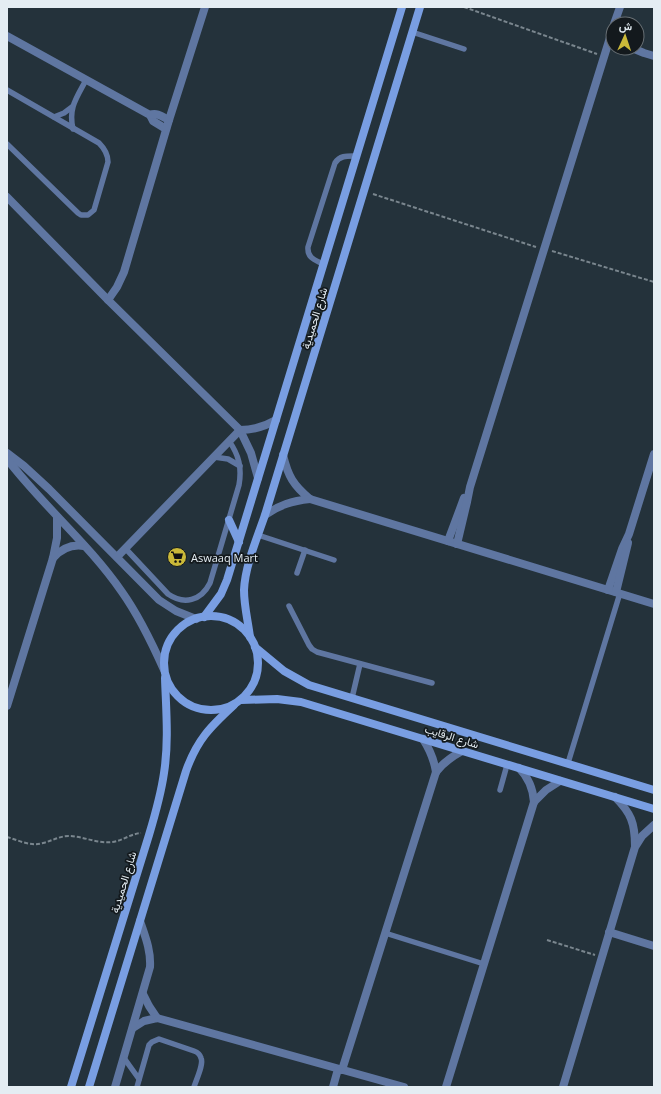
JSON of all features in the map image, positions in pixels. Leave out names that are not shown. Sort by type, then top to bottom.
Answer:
[{"type":"street","points":[[108,300],[117,287],[124,272],[166,129],[205,7]]},
{"type":"street","name":"شارع الحميدية","points":[[200,618],[217,600],[225,587],[402,7]]},
{"type":"street","name":"شارع الحميدية","points":[[250,637],[244,589],[246,574],[420,7]]},
{"type":"street","points":[[7,36],[150,115],[153,121],[166,129]]},
{"type":"street","points":[[645,49],[654,55]]},
{"type":"street","points":[[457,544],[470,487],[605,53]]},
{"type":"street","points":[[150,115],[157,114],[169,120]]},
{"type":"street","points":[[7,196],[108,300],[240,430],[251,453],[258,478]]},
{"type":"street","points":[[117,557],[240,430],[259,428],[276,420]]},
{"type":"street","points":[[7,453],[37,477],[159,600],[176,612],[200,618],[219,617],[240,626],[250,637],[258,656],[258,672],[252,688],[209,729],[199,742],[192,755],[89,1087]]},
{"type":"street","points":[[608,590],[622,549],[629,534],[654,454]]},
{"type":"street","points":[[283,455],[291,480],[300,491],[310,499]]},
{"type":"street","points":[[7,459],[84,546],[111,578],[133,608],[165,674],[168,685],[179,698],[201,710],[218,710],[237,703]]},
{"type":"street","points":[[448,541],[462,502],[470,487]]},
{"type":"street","points":[[265,515],[286,503],[310,499],[654,604]]},
{"type":"street","points":[[7,706],[53,558],[57,538],[57,517]]},
{"type":"street","points":[[229,520],[239,542]]},
{"type":"street","points":[[618,593],[629,534]]},
{"type":"street","points":[[53,558],[58,553],[70,546],[84,546]]},
{"type":"street","points":[[165,674],[164,654],[170,638],[181,626],[200,618]]},
{"type":"street","name":"شارع الرقايب","points":[[255,647],[284,671],[309,685],[654,790]]},
{"type":"street","name":"شارع الحميدية","points":[[71,1087],[160,797],[166,760],[167,731],[165,674]]},
{"type":"street","name":"شارع الرقايب","points":[[237,703],[277,699],[301,702],[654,809]]},
{"type":"street","points":[[423,739],[430,749],[436,772]]},
{"type":"street","points":[[333,1087],[385,933],[436,772],[447,760],[462,751]]},
{"type":"street","points":[[446,1087],[534,802],[531,784],[526,775],[519,768]]},
{"type":"street","points":[[534,802],[546,790],[560,781]]},
{"type":"street","points":[[616,797],[625,807],[631,820],[635,833],[635,847]]},
{"type":"street","points":[[562,1087],[635,847],[642,836],[654,825]]},
{"type":"street","points":[[115,1087],[150,967],[151,957],[149,947],[140,920]]},
{"type":"street","points":[[609,932],[654,946]]},
{"type":"street","points":[[143,994],[157,1018]]},
{"type":"street","points":[[133,1028],[144,1021],[157,1018],[404,1087]]},
{"type":"lane","points":[[412,32],[464,49]]},
{"type":"lane","points":[[74,129],[71,118],[72,107],[86,80]]},
{"type":"lane","points":[[7,90],[103,147],[108,157],[107,168],[94,210],[88,215],[81,215],[78,213],[7,144]]},
{"type":"lane","points":[[54,117],[64,113],[72,107]]},
{"type":"lane","points":[[323,264],[310,257],[307,251],[308,247],[335,163],[338,158],[341,157],[357,156]]},
{"type":"lane","points":[[125,548],[168,594],[173,597],[184,600],[195,599],[204,593],[210,583],[241,475],[236,453],[229,441]]},
{"type":"lane","points":[[214,457],[228,459],[240,466]]},
{"type":"lane","points":[[258,535],[334,560]]},
{"type":"lane","points":[[297,573],[305,550]]},
{"type":"lane","points":[[568,763],[618,593]]},
{"type":"lane","points":[[289,606],[312,649],[316,652],[432,683]]},
{"type":"lane","points":[[352,698],[360,664]]},
{"type":"lane","points":[[500,790],[507,765]]},
{"type":"lane","points":[[385,933],[484,964]]},
{"type":"lane","points":[[137,1087],[149,1045],[160,1039],[198,1053],[202,1063],[195,1086]]},
{"type":"lane","points":[[124,1058],[139,1079]]},
{"type":"path","points":[[464,7],[604,56]]},
{"type":"path","points":[[364,191],[544,249],[654,282]]},
{"type":"path","points":[[7,837],[32,844],[37,844],[63,836],[76,836],[109,843],[119,841],[136,833],[144,833],[149,835]]},
{"type":"path","points":[[547,940],[602,957]]},
{"type":"place","name":"Aswaaq Mart","points":[[177,557]]}]
